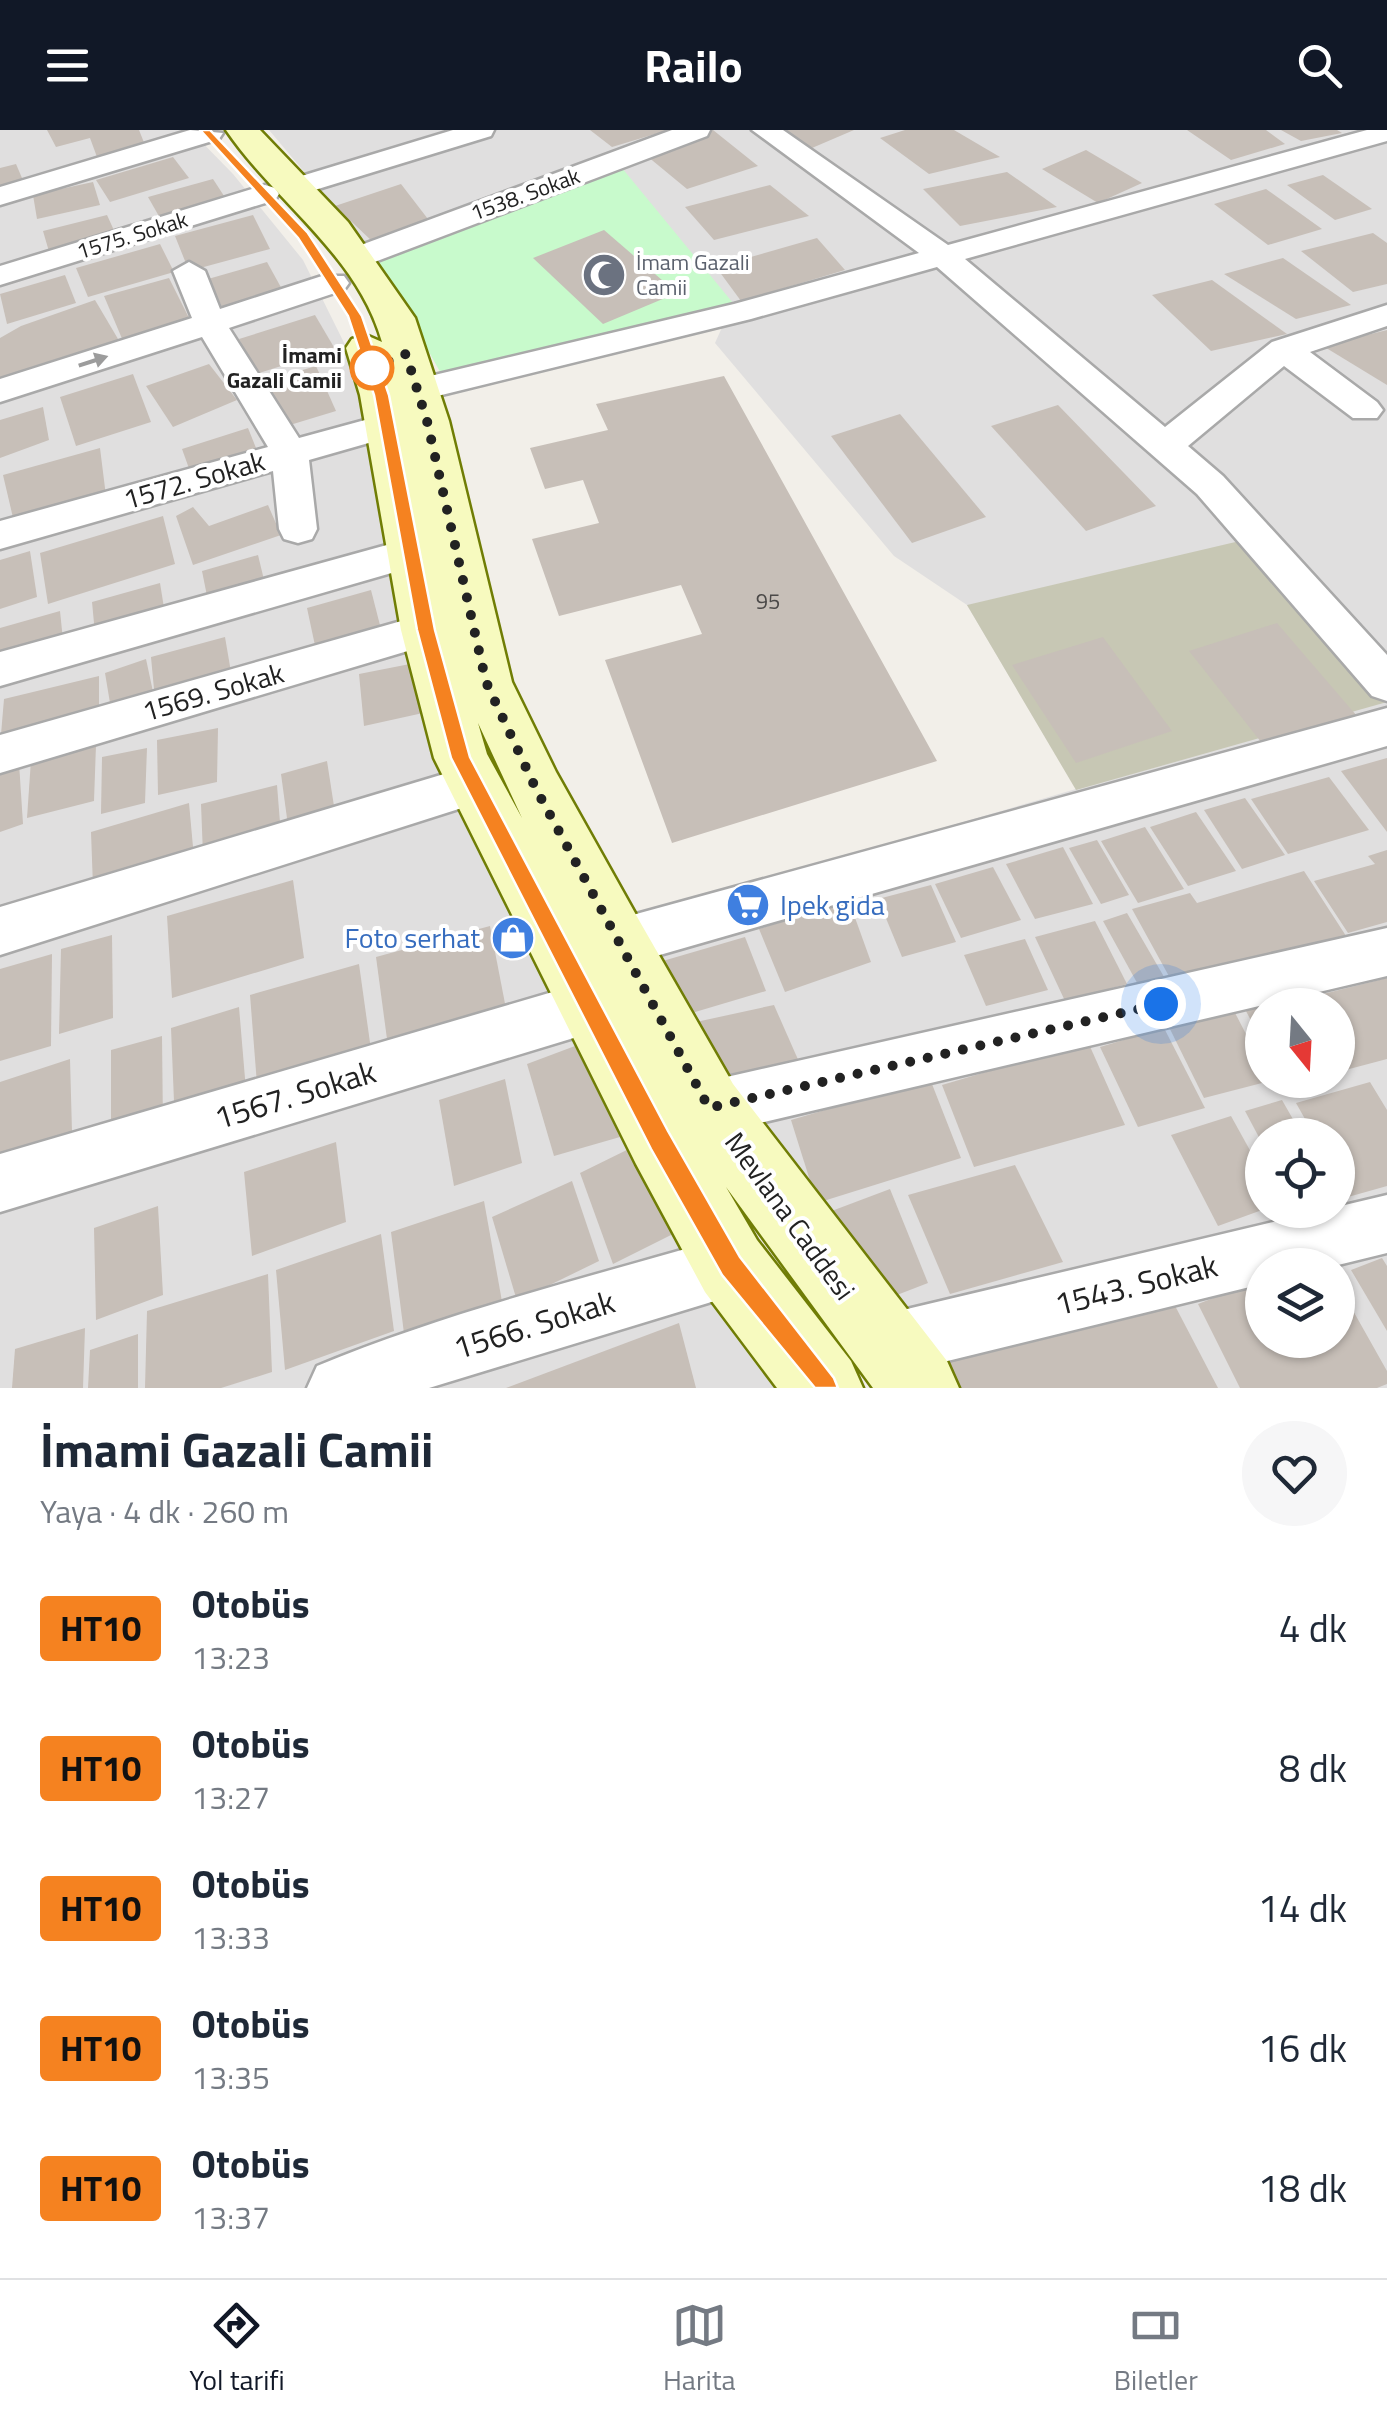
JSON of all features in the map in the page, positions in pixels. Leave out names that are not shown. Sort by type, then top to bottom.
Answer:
[{"type":"main road","name":"Mevlana Caddesi","points":[[230,131],[280,190],[336,230],[343,271],[395,318],[412,553],[426,630],[461,758],[590,1008],[731,1266],[824,1388]]},
{"type":"main road","name":"Mevlana Caddesi","points":[[402,408],[486,682],[536,789],[709,1108],[903,1367]]},
{"type":"street","name":"1575. Sokak","points":[[0,276],[482,130]]},
{"type":"street","name":"1538. Sokak","points":[[0,390],[210,323],[697,130]]},
{"type":"street","points":[[765,130],[942,256],[1210,485],[1387,684]]},
{"type":"street","points":[[0,196],[230,131]]},
{"type":"street","name":"1572. Sokak","points":[[0,535],[290,452],[402,408],[1387,133]]},
{"type":"street","points":[[189,270],[210,323],[290,452],[298,529]]},
{"type":"street","points":[[1165,446],[1284,350],[1387,314]]},
{"type":"street","points":[[1284,350],[1365,410]]},
{"type":"street","points":[[0,669],[412,553]]},
{"type":"street","name":"1569. Sokak","points":[[0,754],[426,630]]},
{"type":"street","points":[[618,942],[1387,726]]},
{"type":"street","points":[[0,930],[474,785]]},
{"type":"street","points":[[709,1108],[1387,952]]},
{"type":"street","name":"1567. Sokak","points":[[0,1184],[590,1008]]},
{"type":"street","name":"1543. Sokak","points":[[903,1367],[1387,1224]]},
{"type":"street","name":"1566. Sokak","points":[[339,1388],[470,1343],[731,1266]]},
{"type":"shaded area","points":[[0,130],[190,130],[233,174],[303,260],[364,383],[442,764],[787,1388],[0,1388]]},
{"type":"shaded area","points":[[269,130],[1387,130],[1387,1388],[949,1388],[714,1070],[633,919],[1076,789],[967,605],[894,556],[715,343],[733,303],[375,256]]},
{"type":"shaded area","points":[[1244,540],[1387,702],[1076,790],[967,605]]},
{"type":"green space","points":[[622,168],[733,303],[443,377],[375,256]]},
{"type":"building","points":[[47,130],[139,130],[145,145],[97,157],[90,138],[56,147]]},
{"type":"building","points":[[590,130],[665,130],[665,131],[612,147]]},
{"type":"building","points":[[713,130],[758,166],[687,189],[647,156]]},
{"type":"building","points":[[771,130],[854,130],[805,151]]},
{"type":"building","points":[[905,130],[954,130],[1000,157],[929,174],[880,138]]},
{"type":"building","points":[[1187,130],[1266,130],[1285,144],[1231,160]]},
{"type":"building","points":[[1281,130],[1337,130],[1342,133],[1301,141]]},
{"type":"building","points":[[1086,150],[1142,183],[1098,203],[1042,169]]},
{"type":"building","points":[[173,157],[189,178],[110,202],[96,180]]},
{"type":"building","points":[[16,164],[25,185],[0,192],[0,168]]},
{"type":"building","points":[[1007,172],[1057,207],[960,226],[923,189]]},
{"type":"building","points":[[1323,175],[1372,209],[1335,220],[1287,185]]},
{"type":"building","points":[[213,179],[226,199],[160,218],[148,197]]},
{"type":"building","points":[[93,182],[100,205],[37,219],[33,195]]},
{"type":"building","points":[[401,184],[431,223],[374,243],[335,206]]},
{"type":"building","points":[[770,185],[809,216],[714,240],[685,207]]},
{"type":"building","points":[[1266,189],[1322,229],[1268,245],[1214,204]]},
{"type":"building","points":[[107,215],[117,237],[50,255],[43,231]]},
{"type":"building","points":[[253,215],[270,249],[189,271],[175,236]]},
{"type":"building","name":"İmam Gazali Camii","points":[[604,230],[677,293],[603,324],[533,258]]},
{"type":"building","points":[[1373,233],[1387,243],[1387,284],[1353,292],[1301,251]]},
{"type":"building","points":[[817,238],[845,270],[741,301],[716,267]]},
{"type":"building","points":[[160,244],[174,272],[88,297],[76,268]]},
{"type":"building","points":[[1283,258],[1351,305],[1296,319],[1224,274]]},
{"type":"building","points":[[267,262],[283,291],[223,309],[208,279]]},
{"type":"building","points":[[65,275],[76,303],[7,324],[0,294]]},
{"type":"building","points":[[169,278],[190,320],[123,341],[104,296]]},
{"type":"building","points":[[1212,280],[1287,334],[1211,351],[1152,295]]},
{"type":"building","points":[[95,300],[121,344],[0,387],[0,338],[21,326]]},
{"type":"building","points":[[315,315],[335,349],[256,374],[239,339]]},
{"type":"building","points":[[1387,330],[1387,385],[1323,346]]},
{"type":"building","points":[[209,364],[237,400],[173,427],[146,386]]},
{"type":"building","points":[[316,366],[336,411],[280,428],[262,382]]},
{"type":"building","points":[[133,374],[151,422],[76,446],[60,397]]},
{"type":"building","points":[[724,376],[937,761],[672,843],[605,660],[702,634],[681,585],[559,616],[532,539],[599,523],[583,480],[545,489],[530,448],[608,430],[596,404]]},
{"type":"building","points":[[1058,405],[1156,506],[1086,531],[991,426]]},
{"type":"building","points":[[43,407],[49,440],[0,458],[0,420]]},
{"type":"building","points":[[900,414],[986,517],[912,543],[831,436]]},
{"type":"building","points":[[248,428],[258,453],[191,474],[182,449]]},
{"type":"building","points":[[100,448],[106,496],[14,522],[3,475]]},
{"type":"building","points":[[268,505],[281,535],[193,565],[176,516],[193,507],[209,526]]},
{"type":"building","points":[[163,516],[175,564],[48,604],[40,553]]},
{"type":"building","points":[[30,551],[37,597],[0,609],[0,560]]},
{"type":"building","points":[[258,555],[265,584],[208,601],[202,571]]},
{"type":"building","points":[[160,583],[165,614],[95,634],[92,602]]},
{"type":"building","points":[[371,590],[383,637],[317,655],[307,608]]},
{"type":"building","points":[[60,611],[63,640],[0,658],[0,628]]},
{"type":"building","points":[[1277,623],[1357,716],[1265,747],[1189,651]]},
{"type":"building","points":[[225,637],[232,678],[155,700],[151,657]]},
{"type":"building","points":[[1103,637],[1172,731],[1076,763],[1012,665]]},
{"type":"building","points":[[146,659],[155,701],[112,715],[105,673]]},
{"type":"building","points":[[415,663],[423,713],[364,726],[359,674]]},
{"type":"building","points":[[99,676],[99,722],[0,746],[4,699]]},
{"type":"building","points":[[218,728],[217,782],[158,795],[157,740]]},
{"type":"building","points":[[96,745],[94,801],[27,818],[31,760]]},
{"type":"building","points":[[147,748],[145,803],[101,814],[102,757]]},
{"type":"building","points":[[1387,758],[1387,832],[1341,771]]},
{"type":"building","points":[[327,761],[336,819],[289,833],[281,774]]},
{"type":"building","points":[[19,763],[23,824],[0,832],[0,769]]},
{"type":"building","points":[[1329,777],[1369,830],[1288,854],[1251,799]]},
{"type":"building","points":[[277,785],[281,835],[203,855],[201,804]]},
{"type":"building","points":[[1245,798],[1285,855],[1242,869],[1204,810]]},
{"type":"building","points":[[189,803],[194,858],[93,887],[91,832]]},
{"type":"building","points":[[1196,812],[1236,871],[1188,886],[1150,827]]},
{"type":"building","points":[[1145,827],[1184,889],[1138,903],[1101,841]]},
{"type":"building","points":[[1097,840],[1129,895],[1101,904],[1069,848]]},
{"type":"building","points":[[1063,847],[1093,904],[1035,919],[1006,864]]},
{"type":"building","points":[[1387,850],[1387,922],[1348,933],[1314,881],[1375,864],[1368,856]]},
{"type":"building","points":[[993,867],[1021,920],[961,938],[935,884]]},
{"type":"building","points":[[1304,871],[1348,939],[1287,956],[1284,950],[1176,989],[1132,909],[1190,893],[1197,903]]},
{"type":"building","points":[[293,880],[304,958],[172,998],[167,916]]},
{"type":"building","points":[[931,885],[956,942],[902,957],[878,899]]},
{"type":"building","points":[[849,901],[871,962],[785,992],[759,929]]},
{"type":"building","points":[[1127,913],[1167,982],[1141,990],[1103,921]]},
{"type":"building","points":[[1095,921],[1127,984],[1065,1001],[1035,937]]},
{"type":"building","points":[[490,926],[508,1019],[389,1054],[376,957]]},
{"type":"building","points":[[112,935],[113,1018],[59,1034],[61,949]]},
{"type":"building","points":[[745,937],[766,991],[675,1018],[649,965]]},
{"type":"building","points":[[1025,939],[1048,990],[986,1006],[964,955]]},
{"type":"building","points":[[52,954],[51,1046],[0,1061],[0,969]]},
{"type":"building","points":[[359,964],[373,1064],[258,1097],[250,995]]},
{"type":"building","points":[[1387,978],[1387,1059],[1355,1067],[1355,988],[1347,988]]},
{"type":"building","points":[[774,1005],[800,1064],[713,1080],[687,1024]]},
{"type":"building","points":[[239,1007],[247,1102],[175,1126],[171,1028]]},
{"type":"building","points":[[1232,1007],[1245,1032],[1245,1087],[1204,1098],[1167,1023]]},
{"type":"building","points":[[1164,1028],[1205,1108],[1138,1127],[1100,1047]]},
{"type":"building","points":[[162,1036],[163,1127],[111,1143],[111,1050]]},
{"type":"building","points":[[1088,1042],[1125,1125],[974,1167],[942,1085]]},
{"type":"building","points":[[575,1046],[620,1137],[554,1156],[527,1064]]},
{"type":"building","points":[[70,1059],[72,1132],[33,1145],[0,1171],[0,1082]]},
{"type":"building","points":[[505,1079],[522,1163],[454,1186],[439,1100]]},
{"type":"building","points":[[930,1079],[961,1158],[817,1203],[791,1120]]},
{"type":"building","points":[[1370,1082],[1387,1110],[1387,1186],[1355,1195],[1355,1118],[1304,1118],[1296,1103],[1314,1098],[1355,1098],[1355,1086]]},
{"type":"building","points":[[1282,1100],[1292,1118],[1249,1118],[1245,1111]]},
{"type":"building","points":[[1231,1116],[1245,1141],[1245,1216],[1218,1226],[1171,1135]]},
{"type":"building","points":[[336,1142],[346,1222],[252,1256],[244,1172]]},
{"type":"building","points":[[639,1144],[675,1233],[613,1264],[580,1173]]},
{"type":"building","points":[[1015,1165],[1063,1262],[950,1294],[908,1195]]},
{"type":"building","points":[[572,1181],[599,1261],[517,1301],[492,1217]]},
{"type":"building","points":[[890,1189],[928,1283],[884,1300],[821,1215]]},
{"type":"building","points":[[484,1201],[503,1307],[405,1341],[391,1232]]},
{"type":"building","points":[[158,1206],[163,1295],[96,1320],[94,1228]]},
{"type":"building","points":[[381,1234],[394,1331],[285,1370],[276,1270]]},
{"type":"building","points":[[1382,1258],[1387,1266],[1387,1331],[1355,1277],[1355,1268]]},
{"type":"building","points":[[268,1274],[272,1372],[221,1388],[145,1388],[147,1311]]},
{"type":"building","points":[[1245,1286],[1245,1358],[1355,1358],[1355,1314],[1387,1371],[1387,1384],[1377,1388],[1240,1388],[1198,1304]]},
{"type":"building","points":[[1172,1300],[1218,1388],[954,1388],[934,1365]]},
{"type":"building","points":[[679,1323],[696,1388],[506,1388]]},
{"type":"building","points":[[85,1328],[83,1388],[12,1388],[15,1349]]},
{"type":"building","points":[[138,1334],[138,1388],[88,1388],[90,1350]]},
{"type":"bus line","name":"HT10","points":[[206,130],[303,236],[355,316],[381,395],[426,630],[461,758],[660,1140],[731,1266],[824,1388]]},
{"type":"place","name":"İmam Gazali Camii","points":[[604,275]]},
{"type":"place","name":"İmami Gazali Camii","points":[[372,368]]},
{"type":"place","name":"Ipek gida","points":[[748,905]]},
{"type":"place","name":"Foto serhat","points":[[513,938]]},
{"type":"route","points":[[372,368],[406,354],[427,421],[486,682],[536,789],[709,1108],[1161,1004]]}]
